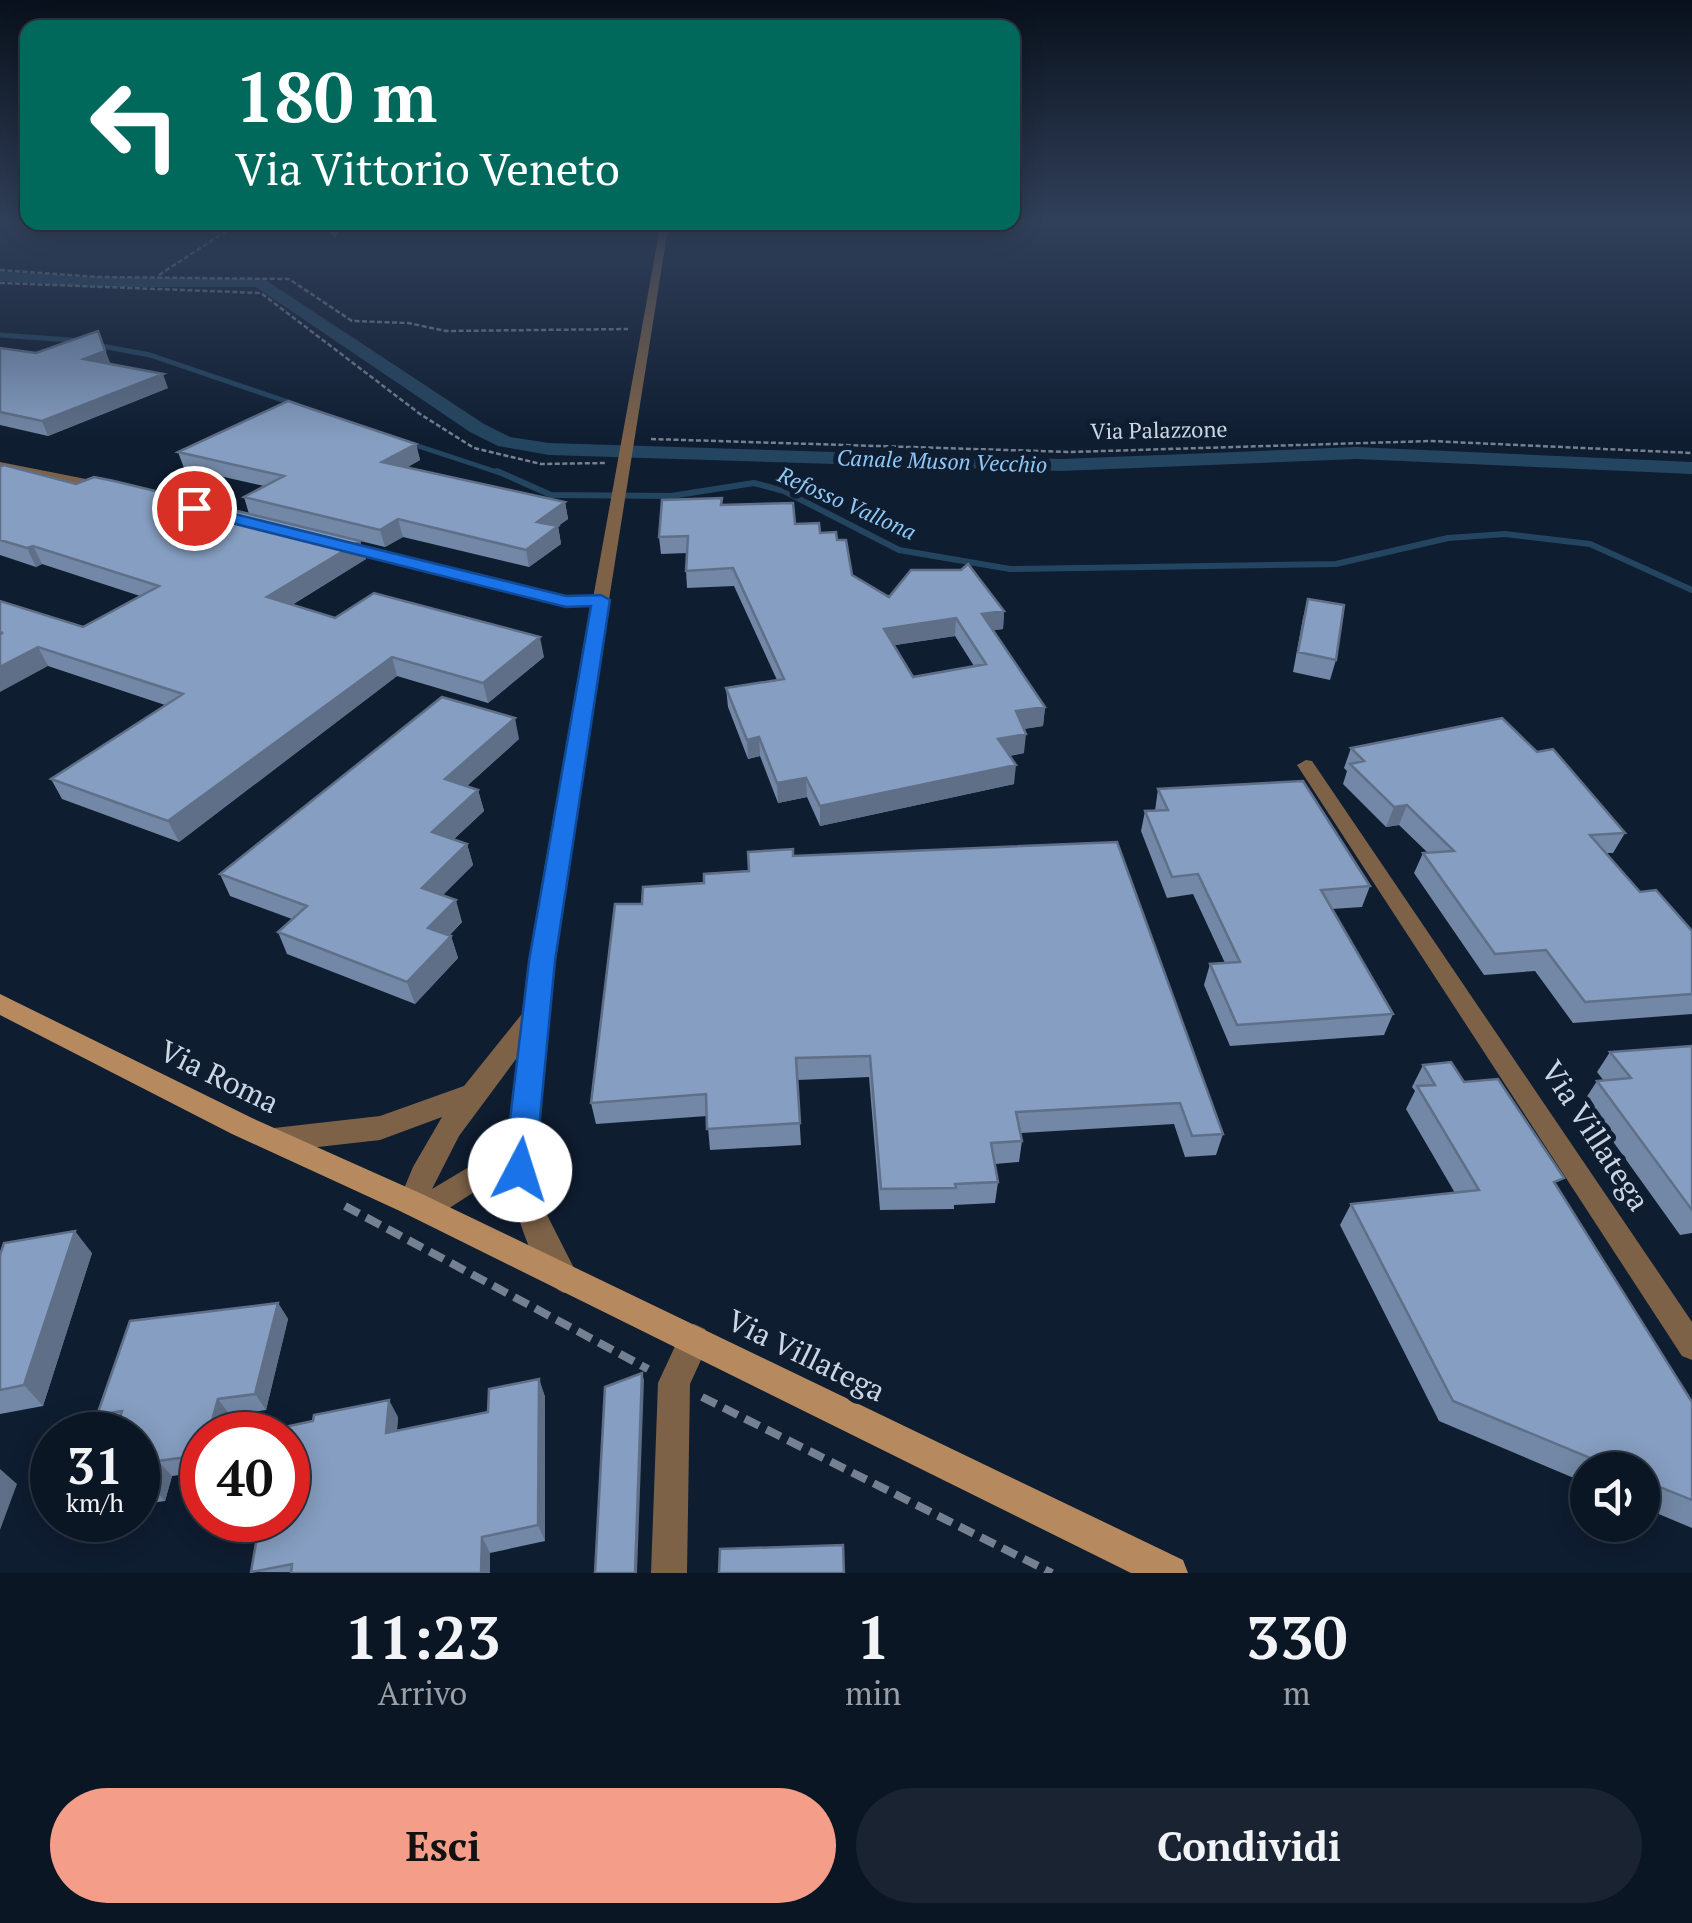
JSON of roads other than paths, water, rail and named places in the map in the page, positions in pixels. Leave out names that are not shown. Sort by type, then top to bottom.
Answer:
[{"type":"main road","name":"Via Roma","points":[[0,1004],[274,1140],[418,1206]]},
{"type":"main road","name":"Via Villatega","points":[[418,1206],[1170,1573]]},
{"type":"street","points":[[565,1280],[529,1216],[520,1170],[522,1134],[533,1060],[534,1017],[653,295]]},
{"type":"street","points":[[0,466],[129,492]]},
{"type":"street","points":[[324,541],[566,602],[601,600]]},
{"type":"street","points":[[418,1206],[434,1147],[469,1095],[534,1017]]},
{"type":"street","points":[[274,1140],[380,1128],[469,1095]]},
{"type":"street","points":[[418,1206],[494,1168],[522,1134]]},
{"type":"street","points":[[669,1573],[674,1383],[694,1340]]},
{"type":"lane","name":"Via Villatega","points":[[1306,765],[1692,1346]]},
{"type":"waterway","name":"Canale Muson Vecchio","points":[[281,295],[477,428],[505,442],[549,449],[1061,465],[1356,453],[1692,468]]},
{"type":"waterway","name":"Refosso Vallona","points":[[0,335],[70,340],[150,355],[297,405]]},
{"type":"waterway","name":"Refosso Vallona","points":[[406,442],[503,474]]},
{"type":"waterway","name":"Refosso Vallona","points":[[497,471],[551,495],[671,496],[754,483],[784,491],[899,550],[1010,569],[1336,564],[1448,538],[1505,534],[1590,544],[1692,590]]}]
